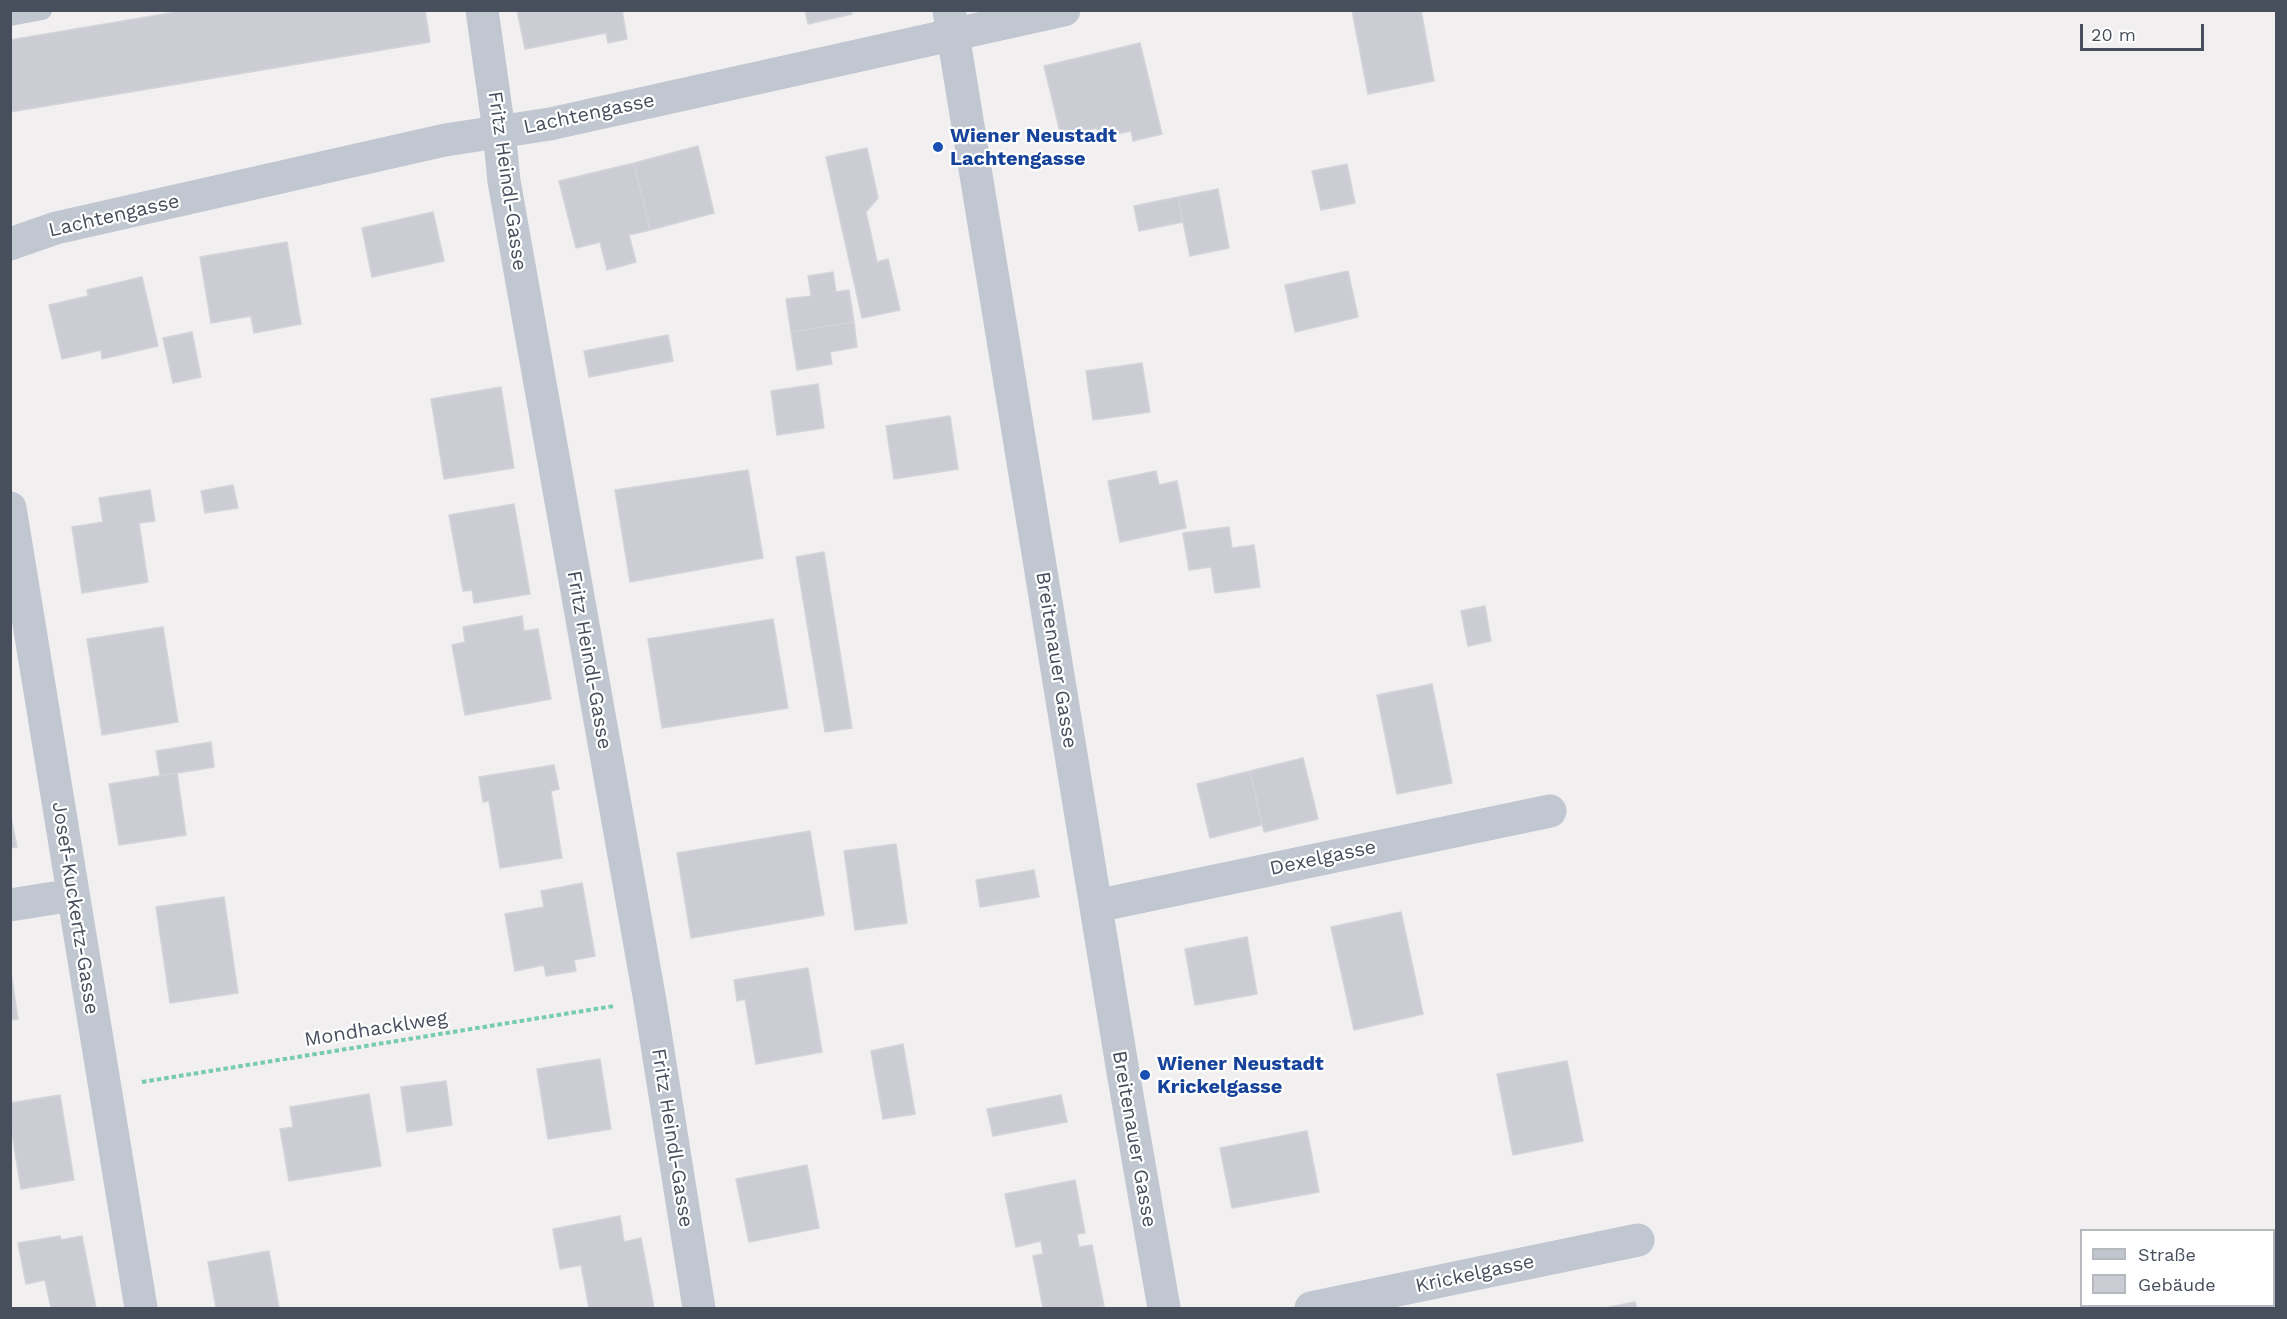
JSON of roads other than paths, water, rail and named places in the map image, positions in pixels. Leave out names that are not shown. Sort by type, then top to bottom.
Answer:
[{"type":"street","name":"Fritz Heindl-Gasse","points":[[483,10],[504,182],[650,1001],[699,1308]]},
{"type":"street","name":"Lachtengasse","points":[[10,244],[56,228],[445,140],[550,124],[951,22],[1064,10]]},
{"type":"street","name":"Breitenauer Gasse","points":[[951,22],[1164,1308]]},
{"type":"street","name":"Josef-Kuckertz-Gasse","points":[[10,507],[141,1308]]},
{"type":"street","name":"Dexelgasse","points":[[1096,906],[1550,811]]},
{"type":"street","points":[[10,905],[73,895]]},
{"type":"street","name":"Krickelgasse","points":[[1311,1308],[1638,1240]]},
{"type":"lane","points":[[10,16],[42,10]]},
{"type":"place","name":"Wiener Neustadt Lachtengasse","points":[[938,147]]},
{"type":"place","name":"Wiener Neustadt Krickelgasse","points":[[1145,1075]]}]
